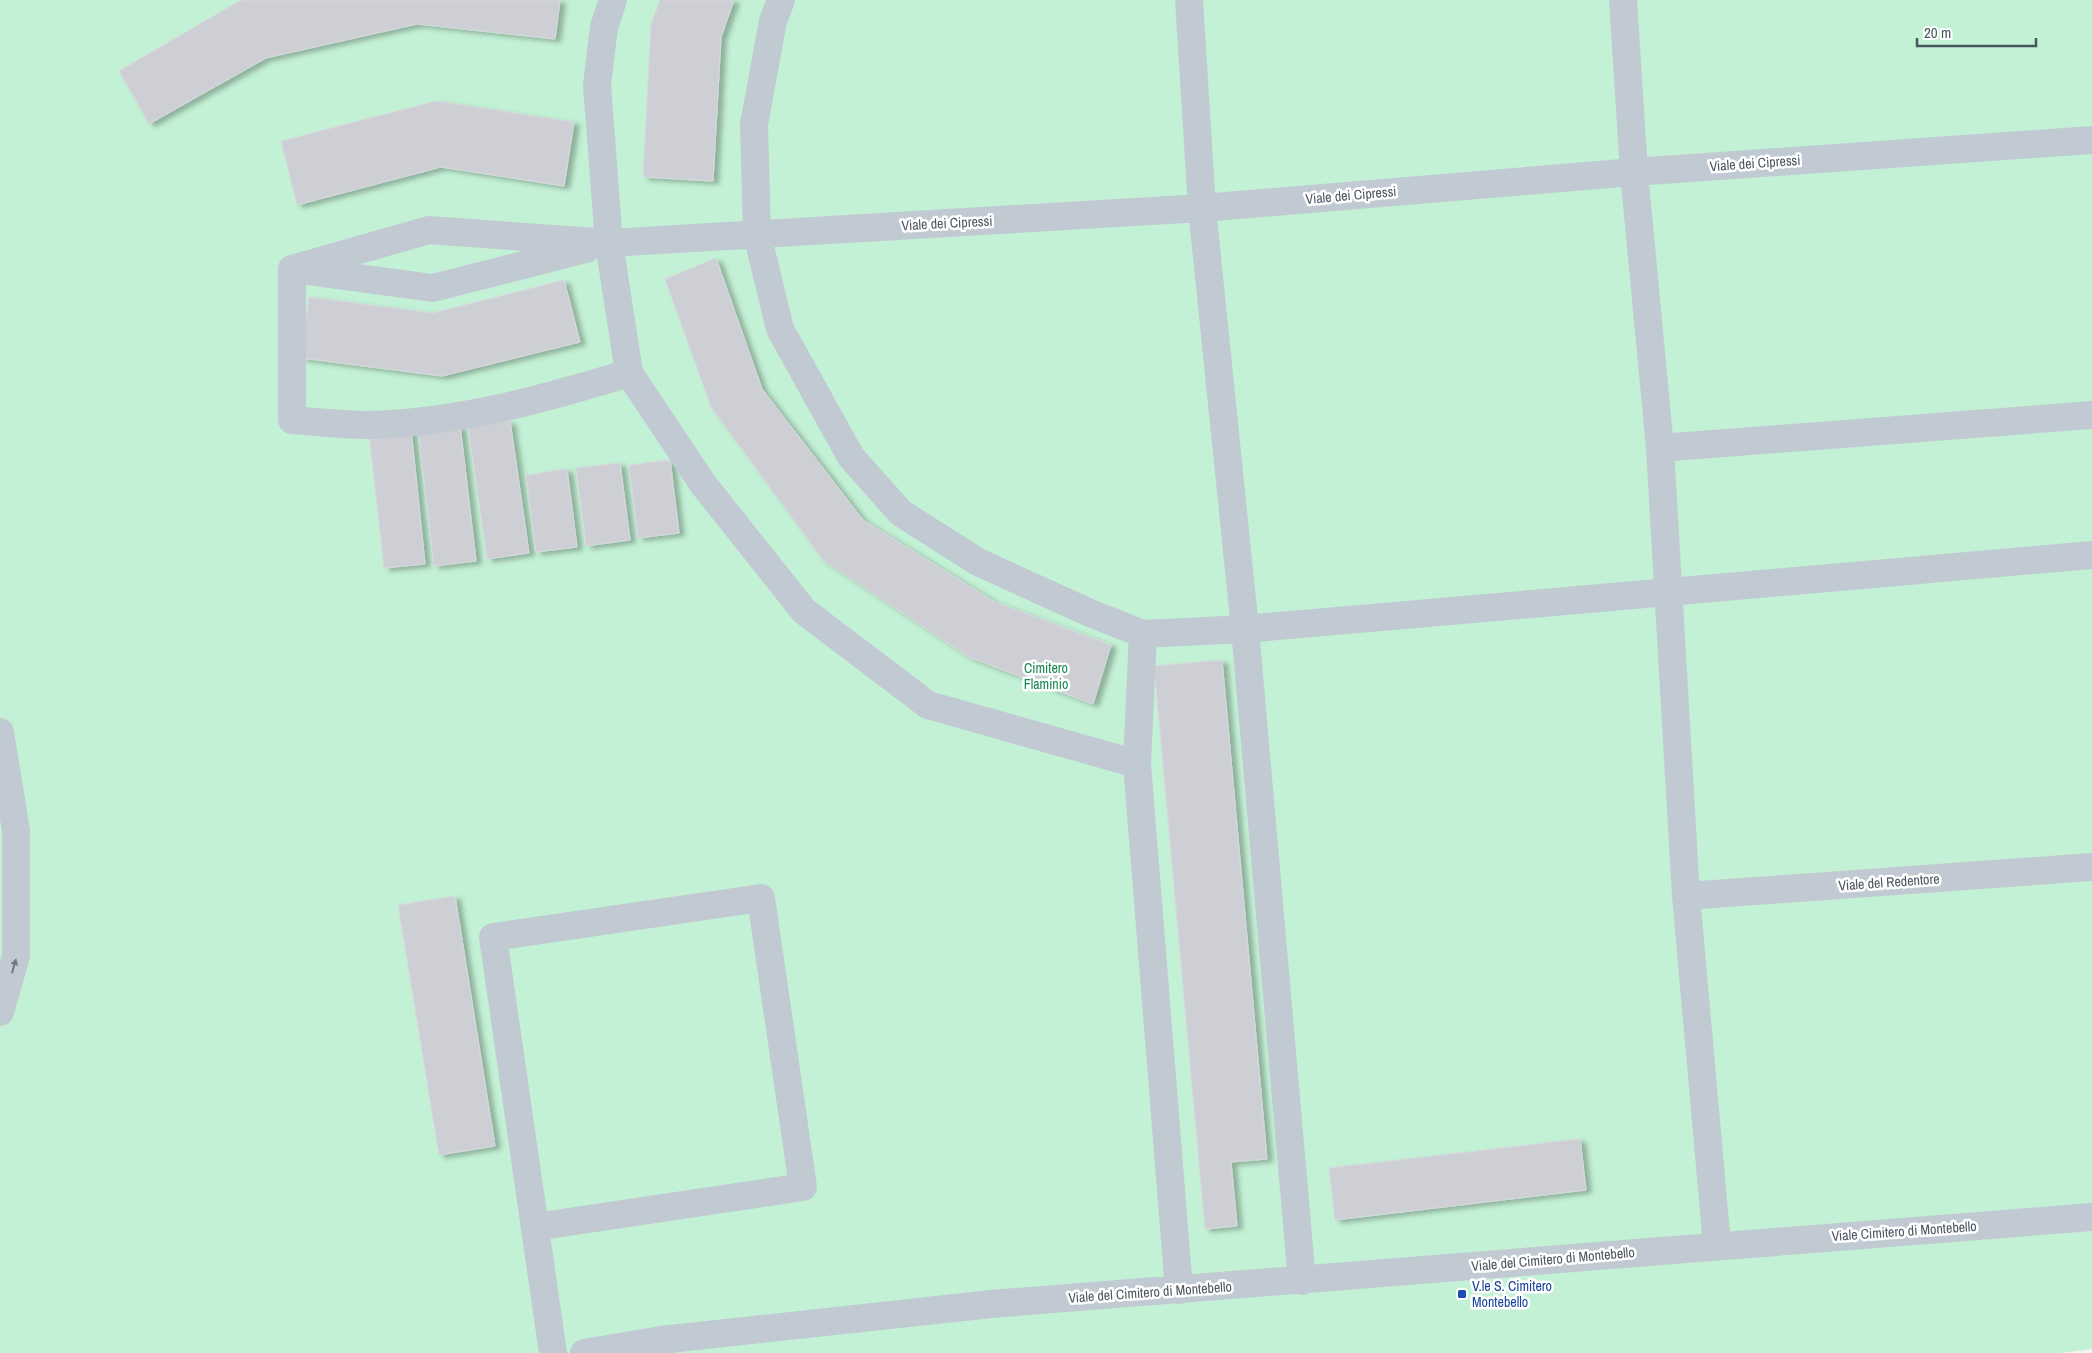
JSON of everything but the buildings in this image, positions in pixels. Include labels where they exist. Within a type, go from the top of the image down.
[{"type":"lane","points":[[613,0],[604,28],[597,85],[609,243],[629,374],[703,484],[804,612],[928,705],[1137,764]]},
{"type":"lane","points":[[781,0],[772,20],[754,124],[757,234],[780,329],[852,457],[901,513],[978,562],[1143,634],[1245,629],[2092,555]]},
{"type":"lane","points":[[1189,0],[1202,208],[1245,629],[1302,1281]]},
{"type":"lane","points":[[1623,0],[1634,172],[1660,448],[1686,896],[1717,1245]]},
{"type":"lane","name":"Viale dei Cipressi","points":[[609,243],[1202,208],[1634,172],[2092,140]]},
{"type":"lane","points":[[292,268],[429,230],[609,243]]},
{"type":"lane","points":[[292,268],[433,288],[609,243]]},
{"type":"lane","points":[[292,268],[292,420],[367,425],[444,418],[536,401],[629,374]]},
{"type":"lane","points":[[1660,448],[2092,415]]},
{"type":"lane","points":[[1143,634],[1137,764],[1179,1290]]},
{"type":"lane","points":[[0,732],[16,831],[16,956],[0,1012]]},
{"type":"lane","name":"Viale del Redentore","points":[[1686,896],[2092,867]]},
{"type":"lane","points":[[0,926],[16,874]]},
{"type":"lane","points":[[535,1227],[803,1187],[761,898],[493,937],[553,1353]]},
{"type":"lane","name":"Viale Cimitero di Montebello","points":[[1717,1245],[2092,1217]]},
{"type":"lane","name":"Viale del Cimitero di Montebello","points":[[584,1353],[661,1340],[991,1304],[1302,1281],[1717,1245]]},
{"type":"green space","name":"Cimitero Flaminio","points":[[0,0],[2092,0],[2092,1349],[2061,1353],[0,1353]]},
{"type":"place","name":"V.le S. Cimitero Montebello","points":[[1462,1294]]}]
